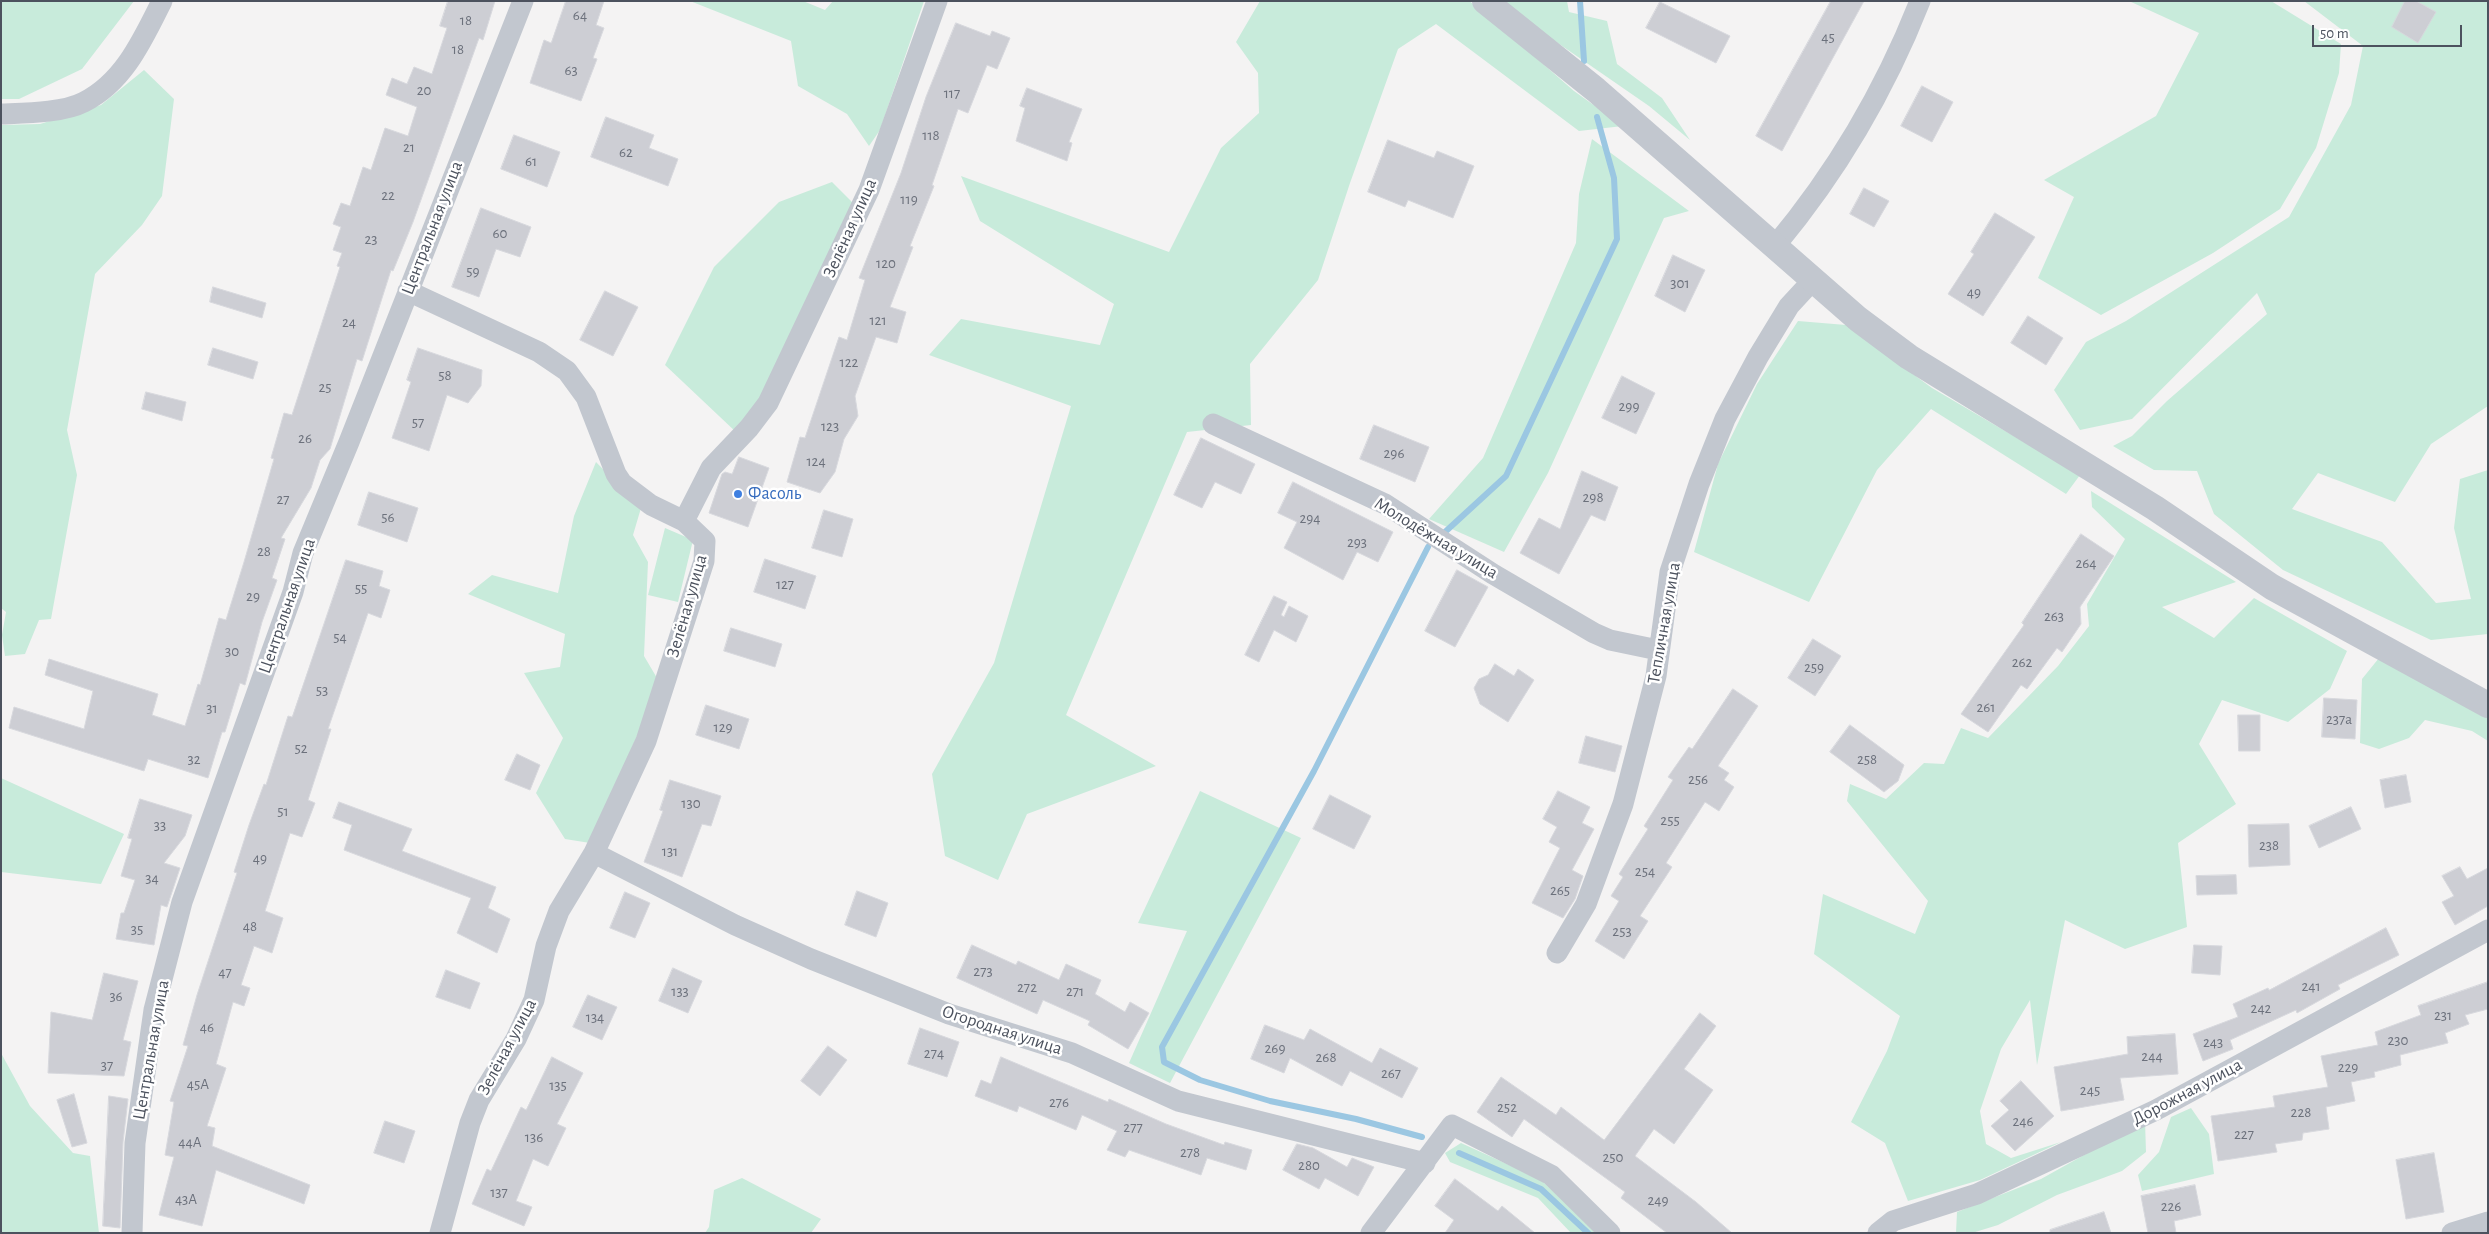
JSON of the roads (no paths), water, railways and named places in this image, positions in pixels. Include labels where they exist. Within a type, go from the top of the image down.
[{"type":"street","points":[[1,114],[42,112],[84,102],[111,82],[135,54],[162,1]]},
{"type":"street","name":"Центральная улица","points":[[132,1233],[135,1143],[154,1010],[182,902],[289,602],[303,553],[349,442],[523,1]]},
{"type":"street","name":"Зелёная улица","points":[[440,1233],[470,1123],[479,1100],[516,1039],[534,1000],[546,946],[559,911],[594,853],[646,741],[704,561],[705,541],[684,522],[711,468],[749,428],[768,403],[869,190],[937,1]]},
{"type":"street","points":[[1485,1],[1596,90],[1858,319],[1909,357],[2156,508],[2272,587],[2488,705]]},
{"type":"street","points":[[1775,246],[1825,182],[1876,98],[1920,1]]},
{"type":"street","name":"Тепличная улица","points":[[1557,953],[1586,904],[1623,804],[1656,676],[1670,572],[1698,484],[1725,419],[1758,357],[1790,306],[1813,280]]},
{"type":"street","points":[[408,291],[539,352],[567,372],[586,396],[616,474],[622,483],[652,505],[684,522]]},
{"type":"street","name":"Молодёжная улица","points":[[1213,424],[1385,504],[1493,574],[1594,633],[1610,640],[1658,650]]},
{"type":"street","name":"Огородная улица","points":[[594,853],[735,925],[812,959],[949,1014],[1072,1053],[1178,1101],[1425,1163]]},
{"type":"street","name":"Дорожная улица","points":[[1878,1233],[1893,1221],[1977,1194],[2156,1110],[2488,930]]},
{"type":"street","points":[[1371,1233],[1452,1125],[1551,1175],[1610,1233]]},
{"type":"street","points":[[2452,1233],[2488,1222]]},
{"type":"waterway","points":[[1580,1],[1584,61]]},
{"type":"waterway","points":[[1445,532],[1506,476],[1617,239],[1614,178],[1597,117]]},
{"type":"waterway","points":[[1422,1137],[1356,1119],[1270,1101],[1200,1080],[1164,1062],[1162,1047],[1314,771],[1428,547]]},
{"type":"waterway","points":[[1459,1153],[1541,1189],[1588,1233]]},
{"type":"place","name":"Фасоль","points":[[738,494]]}]
